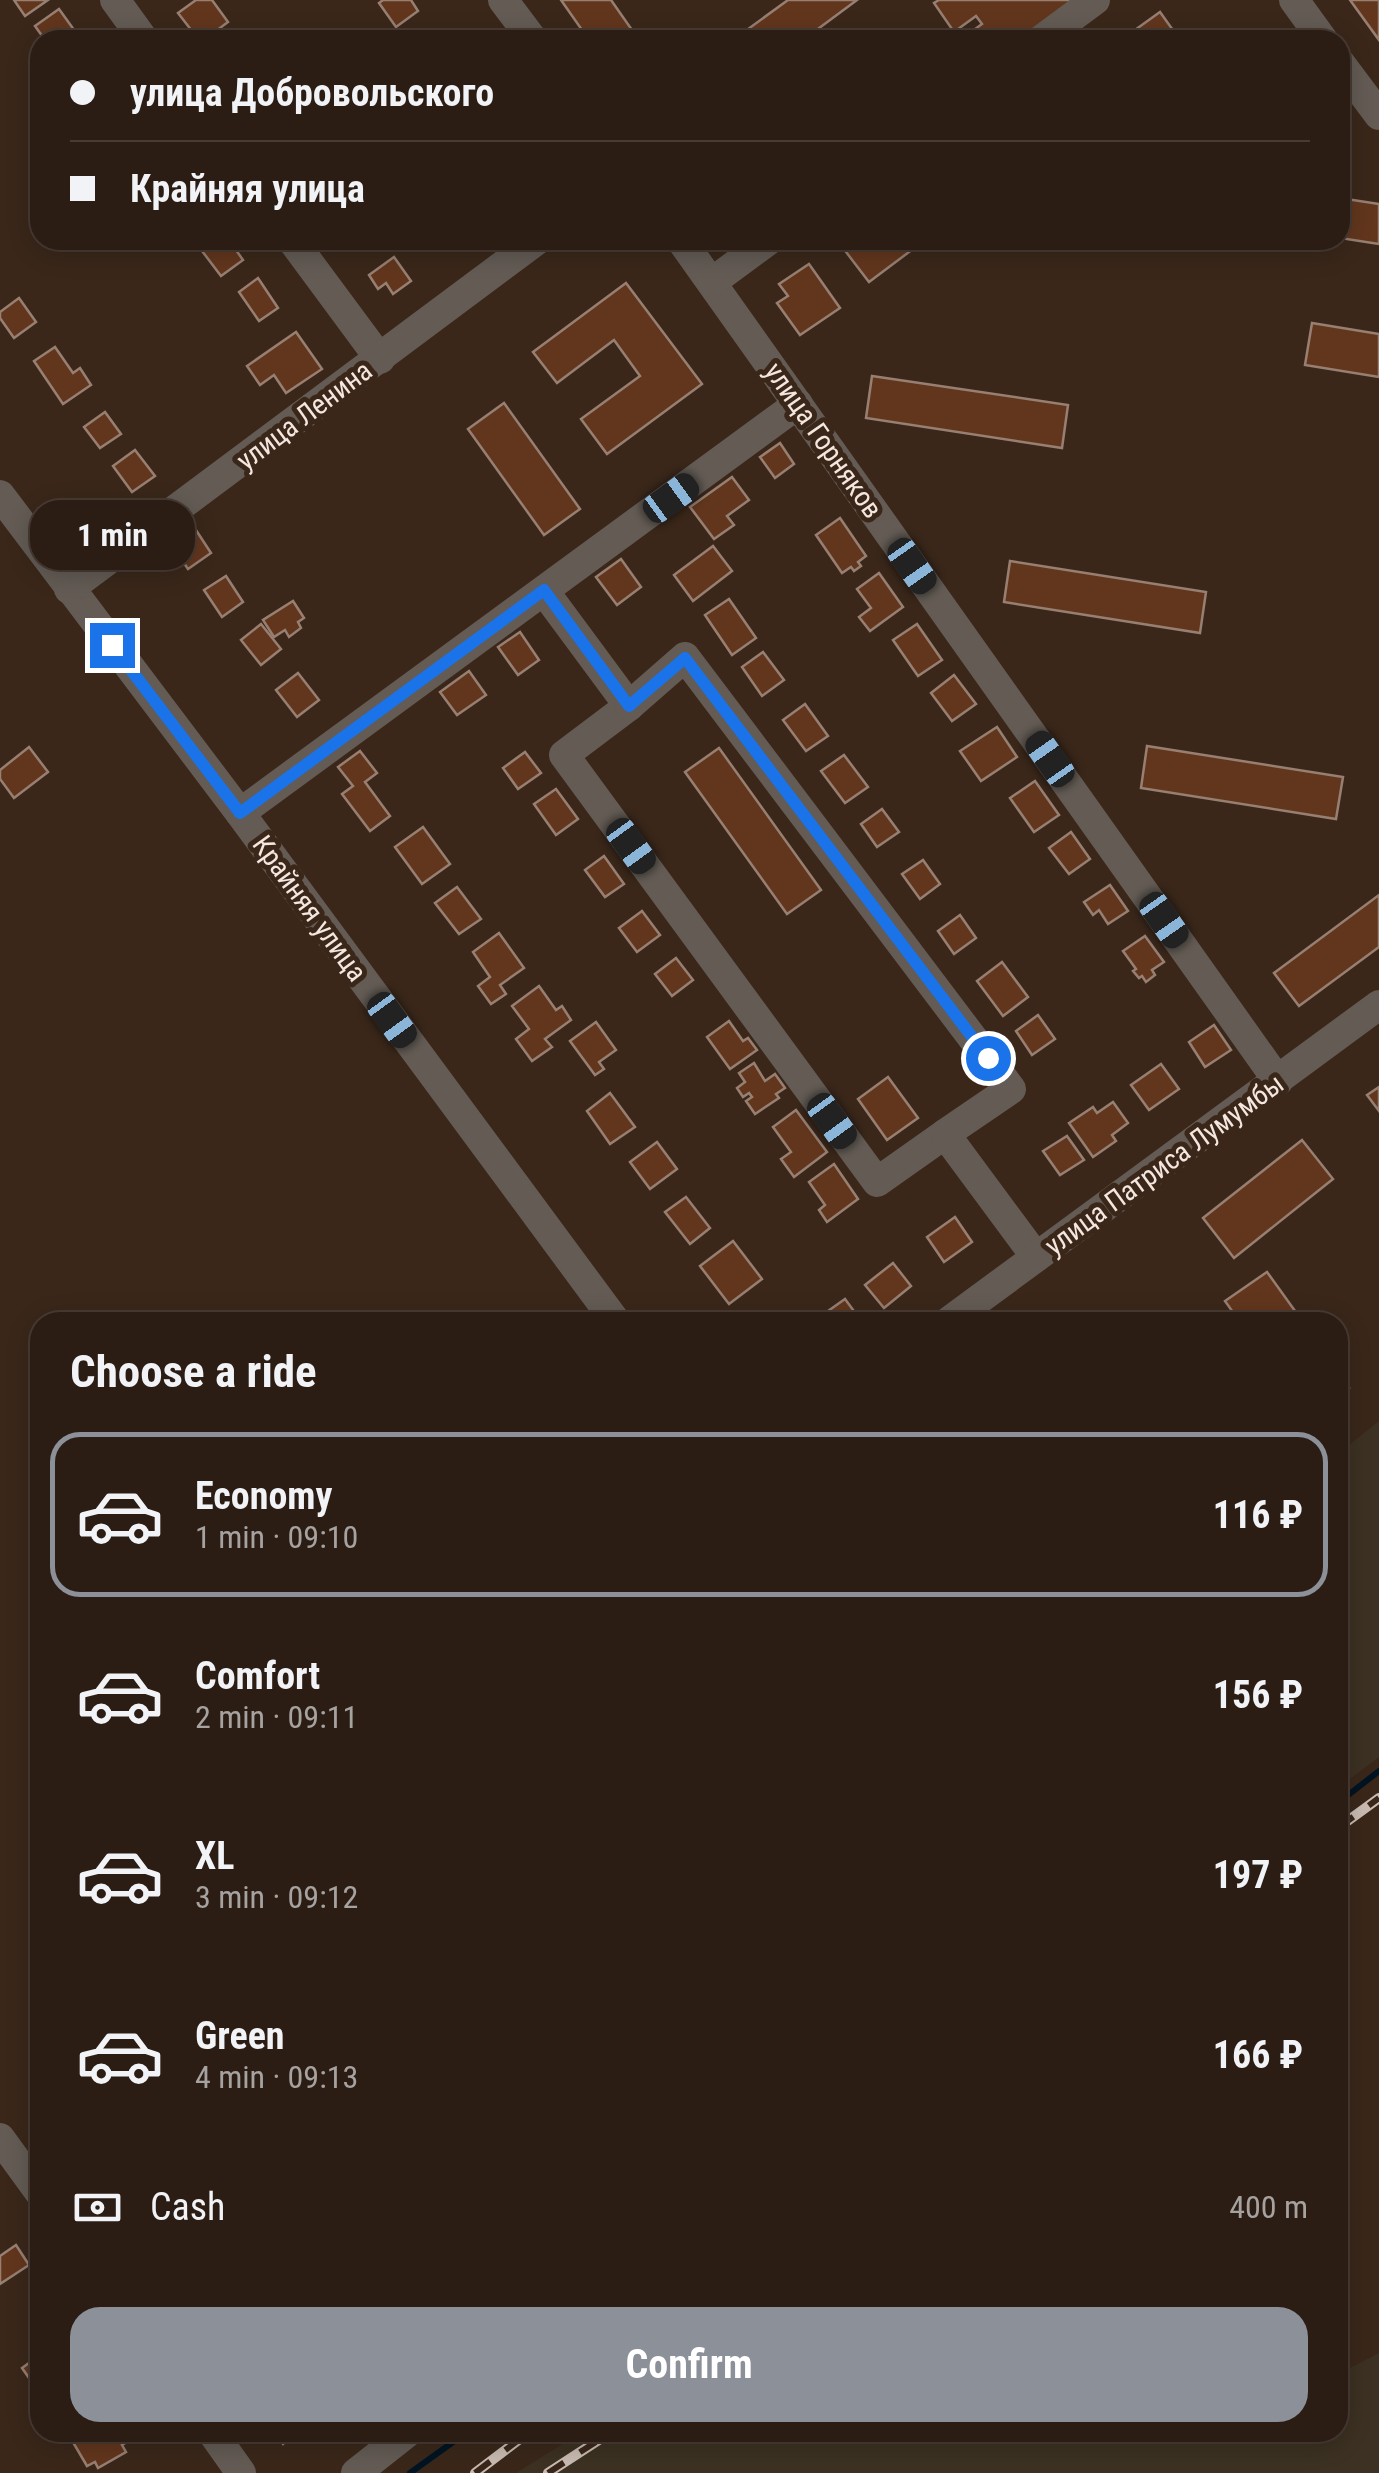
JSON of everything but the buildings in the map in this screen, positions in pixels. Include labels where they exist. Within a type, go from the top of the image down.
[{"type":"street","points":[[115,0],[137,30]]},
{"type":"street","points":[[503,0],[526,30]]},
{"type":"street","points":[[1054,30],[1095,0]]},
{"type":"street","points":[[1294,0],[1316,30]]},
{"type":"street","points":[[1350,76],[1379,115]]},
{"type":"street","points":[[299,250],[380,359]]},
{"type":"street","name":"улица Ленина","points":[[69,589],[524,250]]},
{"type":"street","name":"улица Горняков","points":[[688,250],[1278,1081]]},
{"type":"street","points":[[712,282],[755,250]]},
{"type":"street","points":[[240,813],[798,404]]},
{"type":"street","name":"Крайняя улица","points":[[0,495],[609,1312]]},
{"type":"street","points":[[544,590],[629,706]]},
{"type":"street","points":[[685,658],[1011,1089],[945,1134],[877,1182],[564,755],[685,658]]},
{"type":"street","name":"улица Патриса Лумумбы","points":[[962,1312],[1379,1005]]},
{"type":"street","points":[[945,1134],[1036,1257]]},
{"type":"street","points":[[0,2138],[30,2179]]},
{"type":"street","points":[[219,2442],[242,2473]]},
{"type":"street","points":[[356,2473],[395,2442]]},
{"type":"shaded area","points":[[1379,1421],[1379,1757],[1348,1780],[1348,1446]]},
{"type":"shaded area","points":[[1379,2353],[1379,2473],[516,2473],[566,2442],[1348,2442],[1348,2369]]},
{"type":"waterway","points":[[1348,1795],[1379,1771]]},
{"type":"waterway","points":[[410,2473],[453,2442]]},
{"type":"railway","points":[[1348,1821],[1379,1798]]},
{"type":"railway","points":[[475,2473],[516,2442]]},
{"type":"railway","points":[[548,2473],[596,2442]]},
{"type":"route","points":[[112,645],[240,813],[544,590],[629,706],[685,658],[988,1058]]}]
